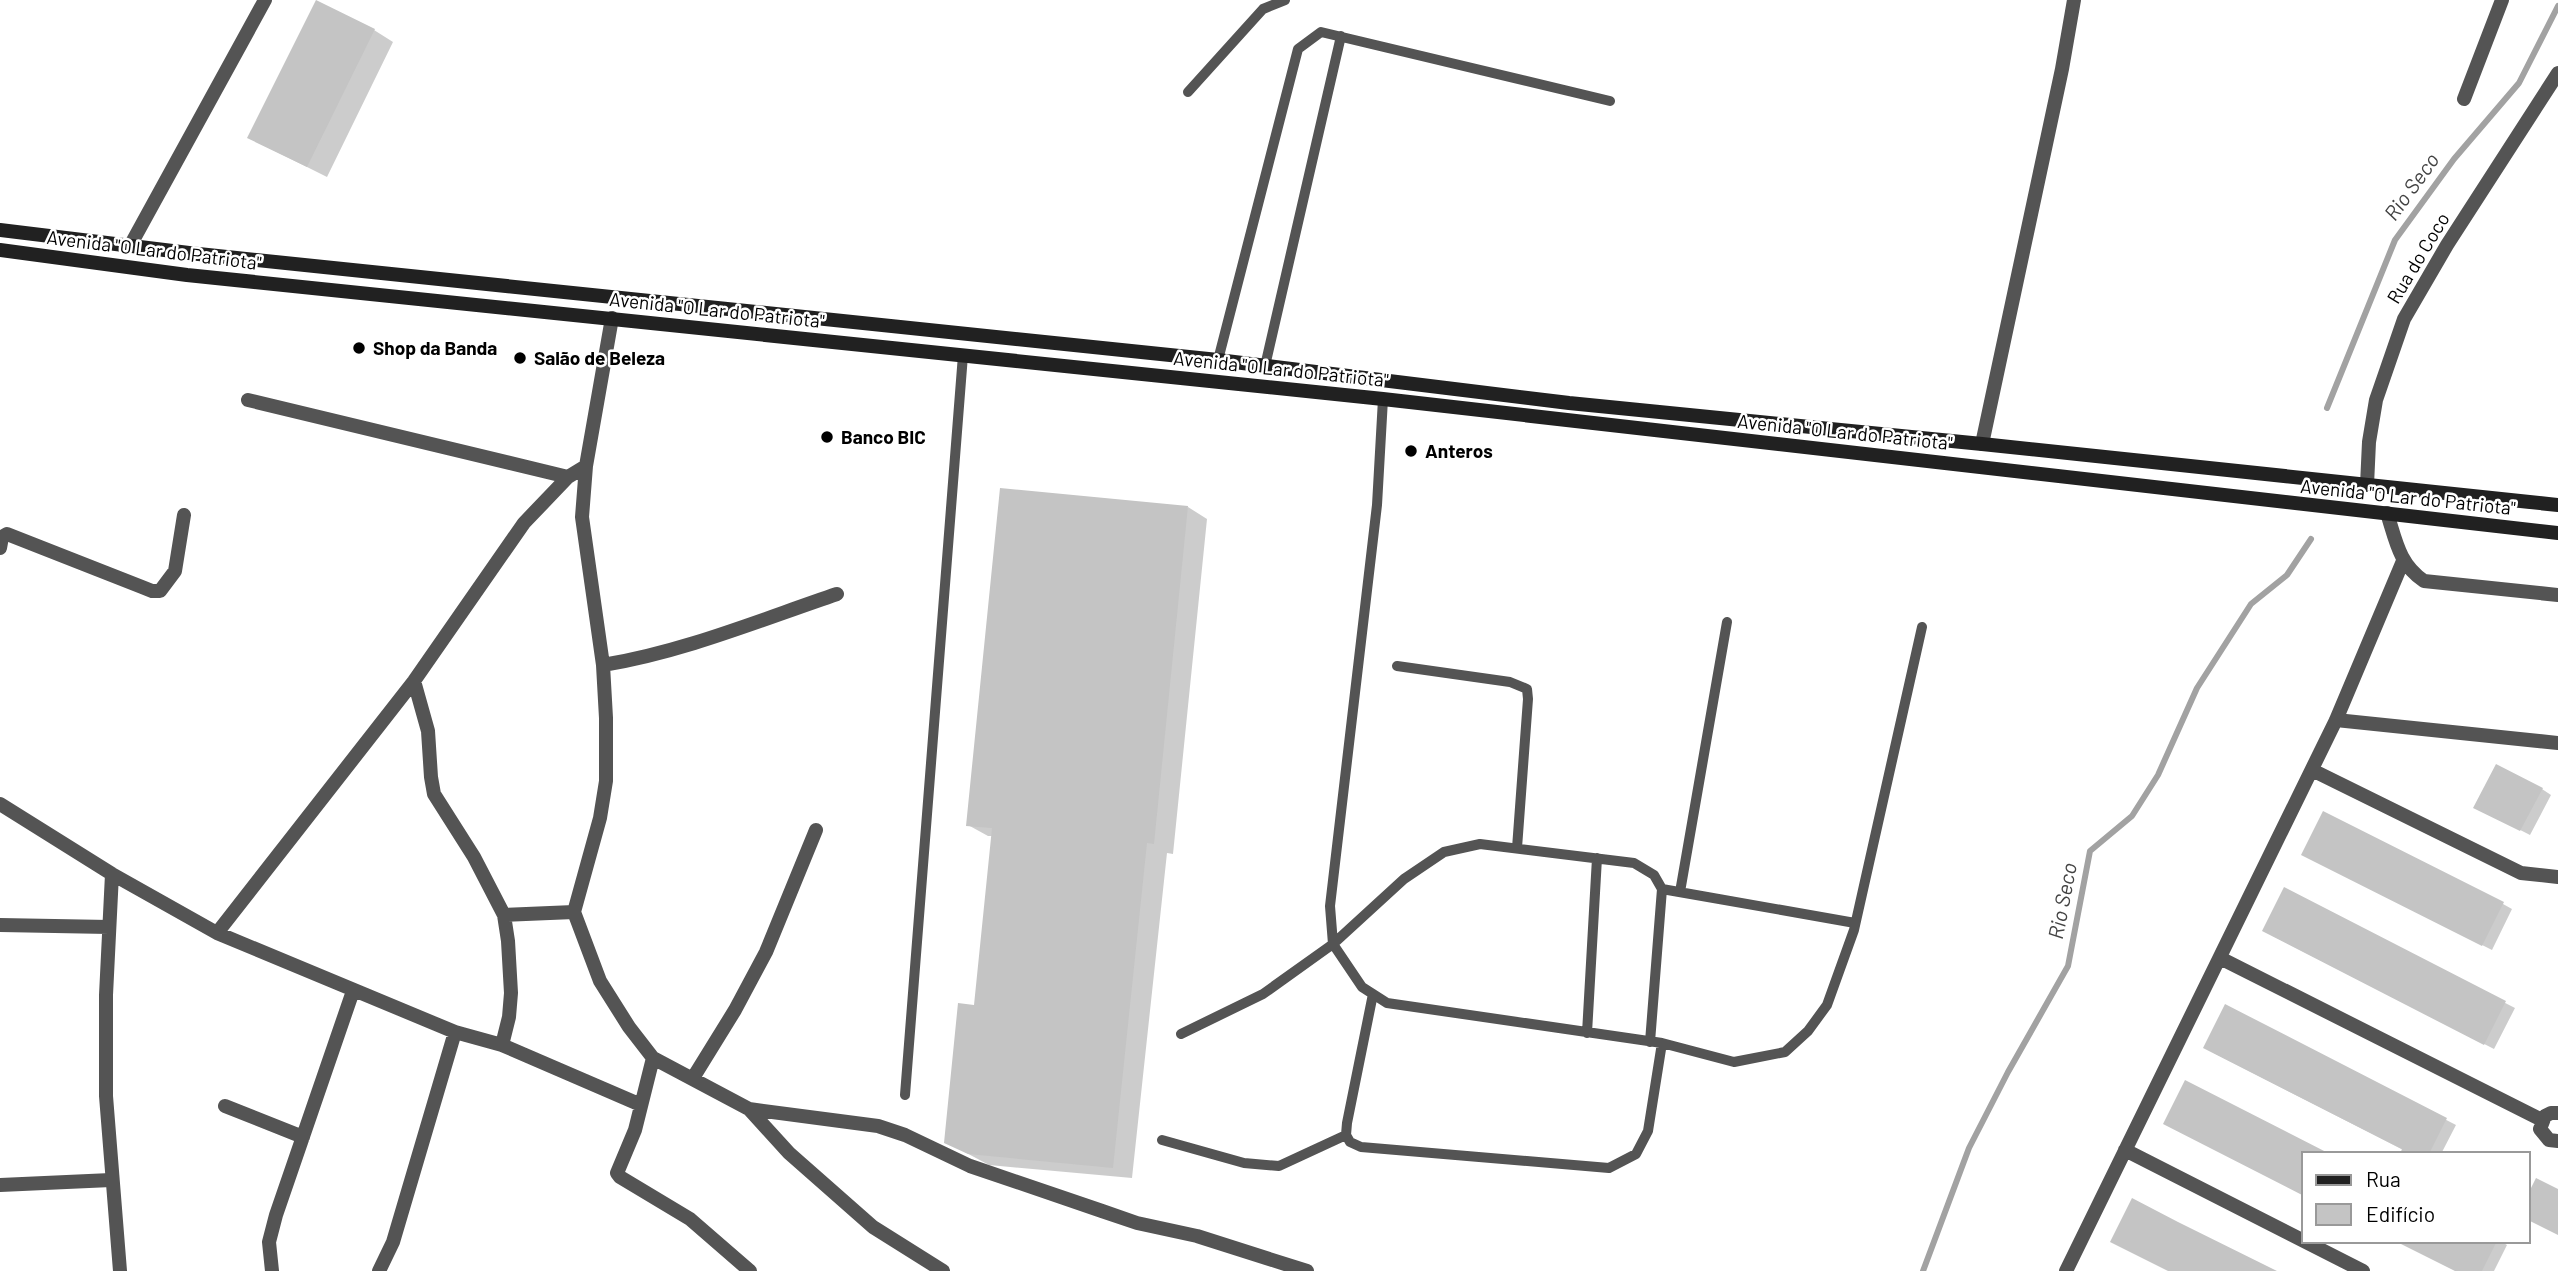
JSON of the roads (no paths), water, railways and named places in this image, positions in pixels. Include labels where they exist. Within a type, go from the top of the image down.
[{"type":"main road","name":"Avenida \"O Lar do Patriota\"","points":[[0,230],[130,247],[1218,360],[1569,403],[2558,505]]},
{"type":"main road","name":"Avenida \"O Lar do Patriota\"","points":[[0,250],[187,275],[1382,399],[2558,533]]},
{"type":"street","points":[[130,247],[265,0]]},
{"type":"street","points":[[1982,444],[2062,69],[2074,0]]},
{"type":"street","points":[[2464,99],[2502,0]]},
{"type":"street","name":"Rua do Coco","points":[[2367,485],[2369,442],[2376,400],[2404,319],[2447,245],[2558,73]]},
{"type":"street","points":[[612,318],[586,466],[582,517],[603,665],[606,781],[600,818],[573,912],[600,981],[629,1027],[653,1058],[749,1110],[789,1153],[873,1227],[943,1271]]},
{"type":"street","points":[[248,400],[568,477]]},
{"type":"street","points":[[217,933],[414,681],[524,523],[568,477],[586,466]]},
{"type":"street","points":[[2387,513],[2403,561],[2413,573],[2424,580],[2558,595]]},
{"type":"street","points":[[0,548],[2,537],[7,534],[152,591],[160,591],[175,570],[184,515]]},
{"type":"street","points":[[2066,1271],[2336,720],[2403,561]]},
{"type":"street","points":[[603,665],[673,650],[837,594]]},
{"type":"street","points":[[414,681],[428,731],[435,794],[474,857],[504,915],[511,993],[509,1017],[502,1045]]},
{"type":"street","points":[[2336,720],[2558,743]]},
{"type":"street","points":[[2312,770],[2521,873],[2558,877]]},
{"type":"street","points":[[0,801],[112,874],[217,933],[455,1032],[502,1045],[641,1105]]},
{"type":"street","points":[[693,1078],[735,1010],[766,952],[817,830]]},
{"type":"street","points":[[112,874],[106,995],[106,1083],[111,1180],[120,1271]]},
{"type":"street","points":[[504,915],[573,912]]},
{"type":"street","points":[[0,925],[109,927]]},
{"type":"street","points":[[2220,958],[2542,1120]]},
{"type":"street","points":[[272,1271],[269,1242],[353,991]]},
{"type":"street","points":[[379,1271],[393,1242],[455,1032]]},
{"type":"street","points":[[653,1058],[635,1130],[617,1173],[690,1219],[750,1271]]},
{"type":"street","points":[[225,1106],[303,1137]]},
{"type":"street","points":[[749,1110],[878,1126],[905,1135],[970,1166],[1137,1223],[1197,1236],[1307,1271]]},
{"type":"street","points":[[2558,1113],[2549,1114],[2542,1120],[2540,1129],[2543,1136],[2558,1141]]},
{"type":"street","points":[[2125,1150],[2302,1240]]},
{"type":"street","points":[[0,1185],[111,1180]]},
{"type":"street","points":[[2307,1243],[2362,1271]]},
{"type":"lane","points":[[1188,92],[1263,9],[1285,0]]},
{"type":"lane","points":[[1218,360],[1298,49],[1321,32],[1610,101]]},
{"type":"lane","points":[[1265,366],[1341,36]]},
{"type":"lane","points":[[905,1095],[963,355]]},
{"type":"lane","points":[[1382,399],[1377,505],[1330,906],[1333,944],[1362,987],[1387,1003],[1662,1043],[1734,1062],[1785,1052],[1808,1031],[1827,1004],[1855,923],[1922,627]]},
{"type":"lane","points":[[1680,892],[1727,622]]},
{"type":"lane","points":[[1397,666],[1510,682],[1527,689],[1517,848]]},
{"type":"lane","points":[[1181,1034],[1263,994],[1333,944],[1404,879],[1444,852],[1480,844],[1634,863],[1654,875],[1662,889],[1650,1042]]},
{"type":"lane","points":[[1587,1033],[1597,858]]},
{"type":"lane","points":[[1662,889],[1855,923]]},
{"type":"lane","points":[[1373,994],[1346,1135],[1350,1142],[1361,1146],[1609,1168],[1636,1154],[1648,1132],[1662,1043]]},
{"type":"lane","points":[[1162,1140],[1244,1163],[1279,1166],[1346,1135]]},
{"type":"waterway","name":"Rio Seco","points":[[2327,408],[2395,240],[2454,159],[2519,83],[2558,6]]},
{"type":"waterway","name":"Rio Seco","points":[[1923,1271],[1969,1148],[2068,966],[2090,851],[2132,816],[2158,775],[2197,688],[2251,604],[2287,575],[2311,539]]},
{"type":"place","name":"Shop da Banda","points":[[359,348]]},
{"type":"place","name":"Salão de Beleza","points":[[520,358]]},
{"type":"place","name":"Banco BIC","points":[[827,437]]},
{"type":"place","name":"Anteros","points":[[1411,451]]}]
